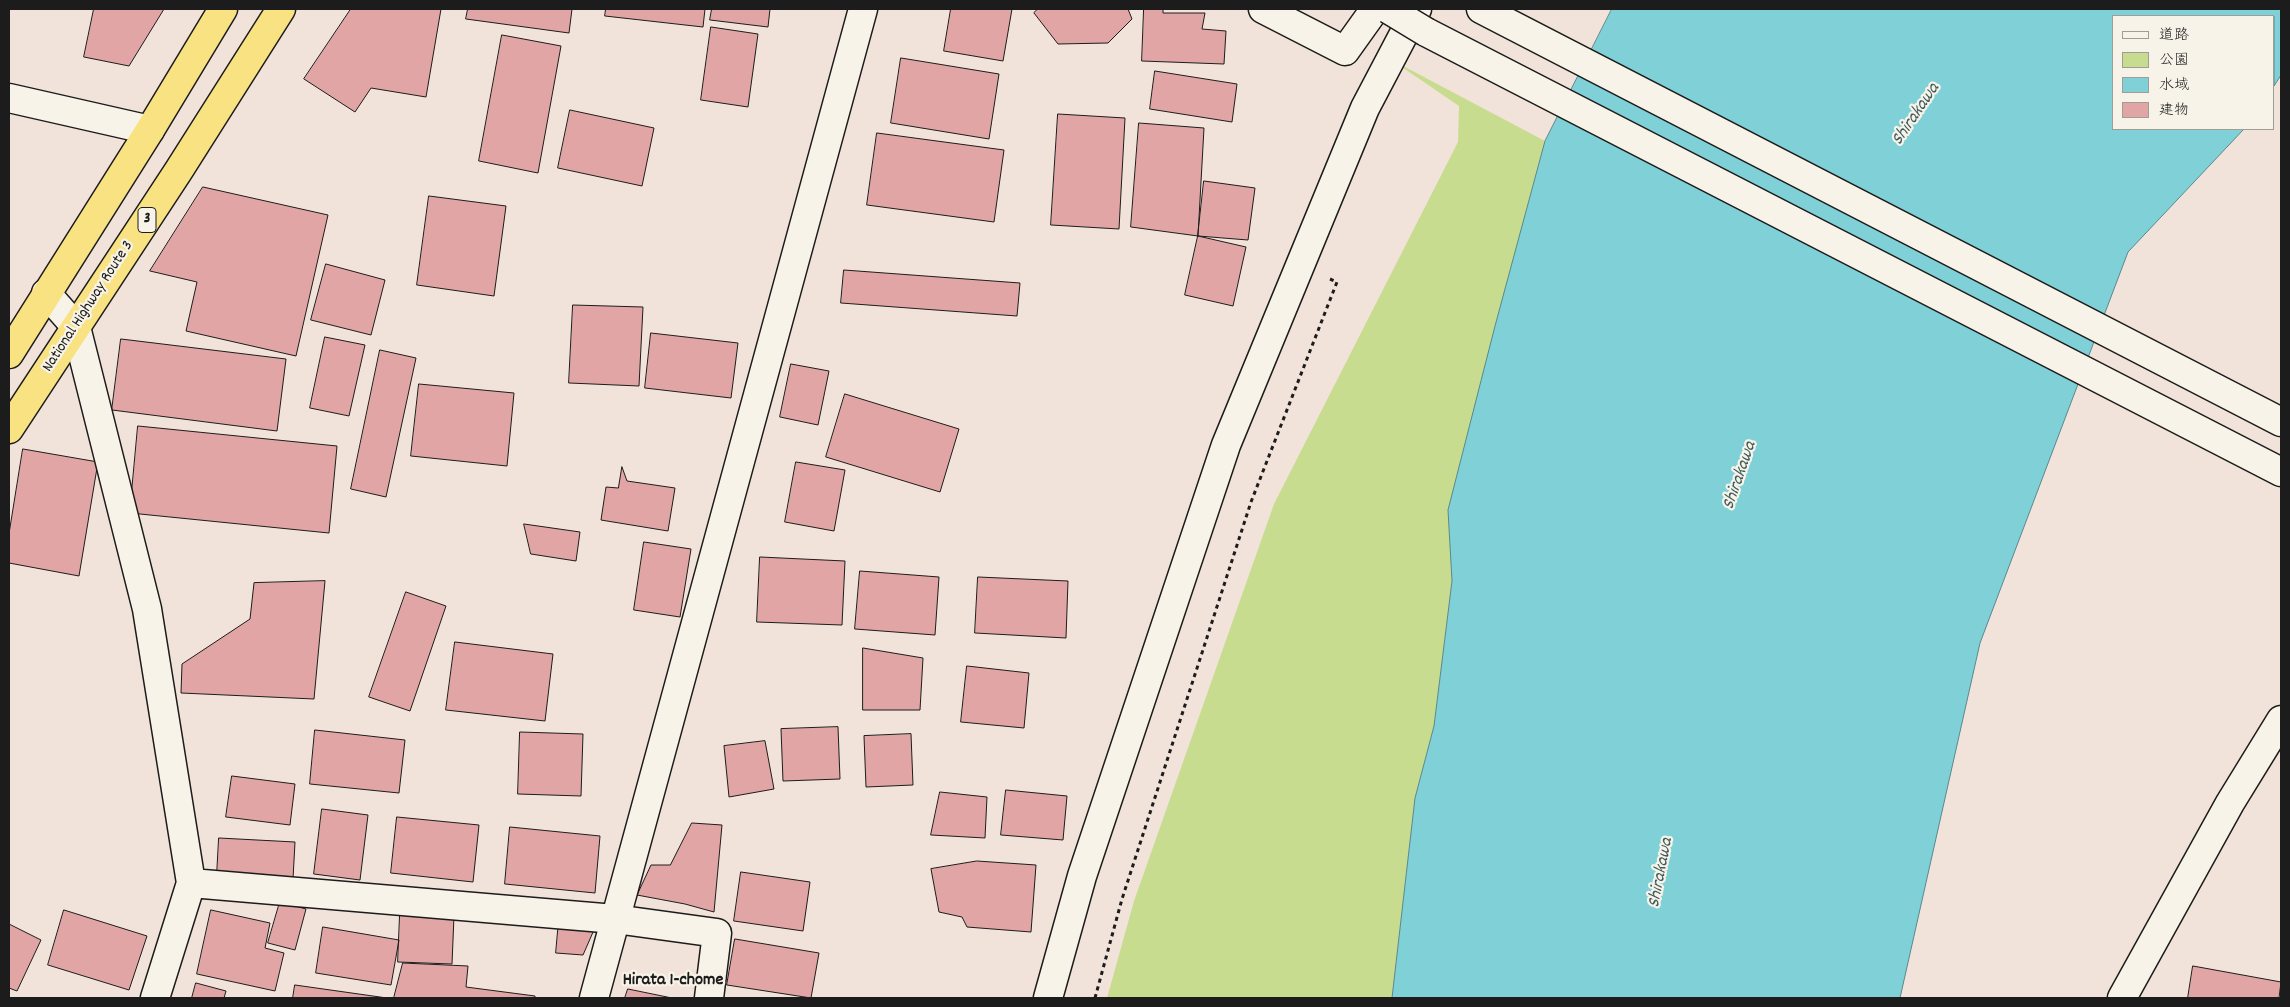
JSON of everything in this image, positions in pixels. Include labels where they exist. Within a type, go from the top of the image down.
[{"type":"highway","points":[[9,354],[150,130],[223,9]]},
{"type":"highway","name":"National Highway Route 3","points":[[9,429],[180,170],[281,9]]},
{"type":"street","points":[[594,998],[863,9]]},
{"type":"street","points":[[1262,9],[1345,52],[1373,10],[1417,22],[2281,472]]},
{"type":"street","points":[[1481,9],[2281,422]]},
{"type":"street","points":[[1048,998],[1082,876],[1226,445],[1365,108],[1417,22]]},
{"type":"street","points":[[9,98],[150,130]]},
{"type":"street","points":[[46,293],[76,327],[147,609],[191,883],[155,998]]},
{"type":"street","points":[[2122,998],[2230,803],[2281,720]]},
{"type":"street","points":[[191,883],[615,919],[717,933],[709,998]]},
{"type":"path","points":[[1095,998],[1122,899],[1251,502],[1337,282],[1322,275]]},
{"type":"green space","points":[[1390,59],[1545,141],[1448,510],[1452,581],[1434,726],[1415,798],[1392,998],[1107,998],[1134,901],[1274,504],[1458,142],[1459,106]]},
{"type":"water","name":"Shirakawa","points":[[1612,9],[2281,9],[2281,75],[2275,84],[2275,15],[2112,15],[2112,130],[2243,130],[2128,252],[1980,643],[1900,998],[1392,998],[1415,798],[1434,726],[1452,581],[1448,510],[1545,141]]},
{"type":"building","points":[[94,9],[164,9],[129,66],[84,57]]},
{"type":"building","points":[[351,9],[441,9],[426,97],[371,88],[355,112],[304,79]]},
{"type":"building","points":[[468,9],[572,9],[569,33],[466,19]]},
{"type":"building","points":[[606,9],[705,9],[703,27],[605,16]]},
{"type":"building","points":[[712,9],[770,9],[768,27],[710,20]]},
{"type":"building","points":[[951,9],[1012,9],[1003,61],[944,51]]},
{"type":"building","points":[[1038,9],[1128,9],[1132,19],[1108,43],[1058,44],[1034,13]]},
{"type":"building","points":[[1144,9],[1163,9],[1163,13],[1205,13],[1202,29],[1226,31],[1224,64],[1142,61]]},
{"type":"building","points":[[711,27],[758,34],[748,107],[701,100]]},
{"type":"building","points":[[502,35],[561,46],[538,173],[479,161]]},
{"type":"building","points":[[901,58],[999,74],[989,139],[891,123]]},
{"type":"building","points":[[1155,71],[1237,84],[1232,122],[1150,109]]},
{"type":"building","points":[[570,110],[654,128],[642,186],[558,168]]},
{"type":"building","points":[[1058,114],[1125,118],[1119,229],[1051,225]]},
{"type":"building","points":[[1139,123],[1204,128],[1198,236],[1131,227]]},
{"type":"building","points":[[877,133],[1004,150],[994,222],[867,205]]},
{"type":"building","points":[[1204,181],[1255,188],[1248,240],[1198,236]]},
{"type":"building","points":[[203,187],[328,215],[296,356],[186,331],[197,282],[150,271]]},
{"type":"building","points":[[429,196],[506,206],[494,296],[417,285]]},
{"type":"building","points":[[1198,236],[1246,247],[1233,306],[1185,295]]},
{"type":"building","points":[[326,264],[385,280],[371,335],[311,320]]},
{"type":"building","points":[[844,270],[1020,283],[1017,316],[841,303]]},
{"type":"building","points":[[573,305],[643,307],[639,386],[569,383]]},
{"type":"building","points":[[651,333],[738,343],[731,398],[645,388]]},
{"type":"building","points":[[325,337],[365,345],[349,416],[310,408]]},
{"type":"building","points":[[121,339],[286,359],[277,431],[112,410]]},
{"type":"building","points":[[380,350],[416,358],[386,497],[351,489]]},
{"type":"building","points":[[791,364],[829,371],[818,425],[780,417]]},
{"type":"building","points":[[419,384],[514,393],[507,466],[411,456]]},
{"type":"building","points":[[845,394],[959,429],[940,492],[826,457]]},
{"type":"building","points":[[138,426],[337,446],[329,533],[130,513]]},
{"type":"building","points":[[23,449],[98,462],[79,576],[9,563],[9,534]]},
{"type":"building","points":[[796,462],[845,470],[834,531],[785,522]]},
{"type":"building","points":[[622,467],[627,481],[675,488],[668,531],[601,520],[606,487],[618,488]]},
{"type":"building","points":[[524,524],[580,532],[576,561],[531,554]]},
{"type":"building","points":[[644,542],[691,549],[680,617],[634,610]]},
{"type":"building","points":[[760,557],[845,561],[842,625],[757,622]]},
{"type":"building","points":[[860,571],[939,577],[935,635],[855,629]]},
{"type":"building","points":[[978,577],[1068,581],[1066,638],[975,633]]},
{"type":"building","points":[[325,581],[314,699],[181,693],[182,664],[250,619],[254,583]]},
{"type":"building","points":[[406,592],[446,606],[410,711],[369,697]]},
{"type":"building","points":[[455,642],[553,654],[545,721],[446,710]]},
{"type":"building","points":[[863,648],[923,658],[920,710],[863,710]]},
{"type":"building","points":[[967,666],[1029,673],[1024,728],[961,722]]},
{"type":"building","points":[[838,727],[840,779],[783,781],[781,729]]},
{"type":"building","points":[[315,730],[405,740],[399,793],[310,784]]},
{"type":"building","points":[[520,732],[583,734],[581,796],[518,794]]},
{"type":"building","points":[[911,734],[913,785],[866,787],[864,736]]},
{"type":"building","points":[[765,741],[774,789],[729,797],[724,746]]},
{"type":"building","points":[[232,776],[295,784],[290,825],[226,817]]},
{"type":"building","points":[[1006,790],[1067,796],[1063,840],[1001,835]]},
{"type":"building","points":[[940,792],[987,797],[985,838],[931,835]]},
{"type":"building","points":[[322,809],[368,815],[360,880],[314,874]]},
{"type":"building","points":[[397,817],[479,825],[473,882],[391,873]]},
{"type":"building","points":[[692,823],[722,825],[714,912],[685,904],[637,895],[651,865],[670,865]]},
{"type":"building","points":[[510,827],[600,836],[595,893],[505,884]]},
{"type":"building","points":[[219,838],[295,842],[293,879],[217,875]]},
{"type":"building","points":[[977,861],[1036,865],[1031,932],[967,927],[962,917],[939,912],[931,869]]},
{"type":"building","points":[[741,872],[810,882],[803,931],[734,921]]},
{"type":"building","points":[[280,902],[306,909],[295,950],[268,943]]},
{"type":"building","points":[[64,910],[147,936],[129,990],[48,965]]},
{"type":"building","points":[[211,910],[270,923],[265,948],[284,953],[275,991],[197,974]]},
{"type":"building","points":[[400,914],[454,916],[452,964],[398,962]]},
{"type":"building","points":[[559,920],[597,923],[583,955],[556,953]]},
{"type":"building","points":[[9,924],[41,940],[17,991],[9,988]]},
{"type":"building","points":[[323,927],[399,940],[391,985],[316,973]]},
{"type":"building","points":[[735,939],[819,953],[811,998],[727,985]]},
{"type":"building","points":[[403,963],[468,966],[466,987],[535,996],[535,998],[394,998]]},
{"type":"building","points":[[2193,966],[2281,982],[2279,998],[2188,998]]},
{"type":"building","points":[[196,983],[226,991],[224,998],[192,998]]},
{"type":"building","points":[[295,985],[387,998],[293,998]]},
{"type":"building","points":[[628,989],[672,998],[625,998]]},
{"type":"district","name":"Hirata 1-chome","points":[[673,982]]}]
